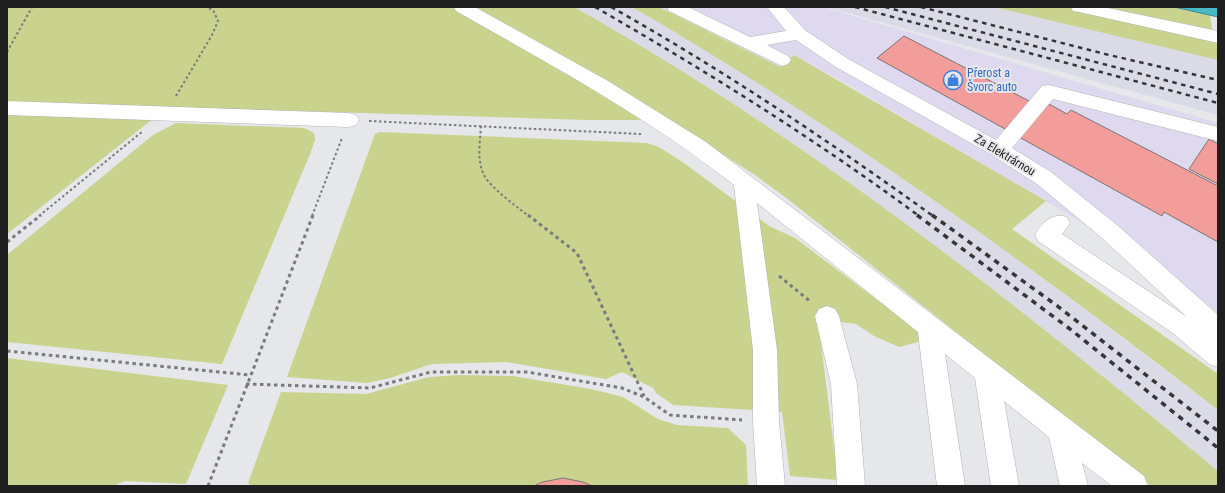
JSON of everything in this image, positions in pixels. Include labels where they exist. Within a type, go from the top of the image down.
[{"type":"street","points":[[462,7],[582,74],[684,137],[744,181],[929,325],[1061,431],[1134,486]]},
{"type":"street","points":[[675,7],[782,60]]},
{"type":"street","name":"Za Elektrárnou","points":[[775,7],[799,34],[842,63],[999,150],[1044,178],[1109,231],[1218,330]]},
{"type":"street","points":[[1079,7],[1218,37]]},
{"type":"street","points":[[748,43],[799,34]]},
{"type":"street","points":[[999,150],[1049,91],[1218,134]]},
{"type":"street","points":[[7,108],[349,120]]},
{"type":"street","points":[[744,181],[765,350],[766,421],[771,486]]},
{"type":"street","points":[[1059,223],[1046,235],[1181,326],[1218,356]]},
{"type":"street","points":[[826,316],[844,384],[851,486]]},
{"type":"street","points":[[929,325],[951,486]]},
{"type":"street","points":[[1181,326],[1218,334]]},
{"type":"street","points":[[987,372],[1005,486]]},
{"type":"street","points":[[1061,431],[1074,486]]},
{"type":"path","points":[[7,52],[32,7]]},
{"type":"path","points":[[7,242],[164,113],[184,84],[212,35],[218,20],[213,10],[206,7]]},
{"type":"path","points":[[208,486],[246,384],[349,120],[646,134]]},
{"type":"path","points":[[481,126],[479,150],[483,174],[500,193],[577,253],[644,397]]},
{"type":"path","points":[[753,262],[773,271],[826,316]]},
{"type":"path","points":[[7,351],[250,375]]},
{"type":"path","points":[[246,384],[370,388],[431,372],[527,372],[622,388],[644,397],[670,415],[766,421]]},
{"type":"shaded area","points":[[574,7],[632,7],[729,64],[840,135],[1014,256],[1218,410],[1218,471],[1091,367],[984,283],[839,177],[701,84]]},
{"type":"shaded area","points":[[659,7],[823,7],[1218,123],[1218,313],[1199,298],[1103,235],[843,82],[794,55],[780,67]]},
{"type":"shaded area","points":[[826,7],[994,7],[1218,60],[1218,115]]},
{"type":"green space","points":[[7,7],[574,7],[660,57],[744,111],[826,166],[906,224],[1064,345],[1218,471],[1218,486],[1151,486],[789,200],[755,175],[669,120],[587,120],[168,107],[7,234]]},
{"type":"green space","points":[[632,7],[659,7],[780,67],[794,55],[1046,201],[1012,229],[1218,374],[1218,410],[1076,302],[932,199],[784,100]]},
{"type":"green space","points":[[994,7],[1174,7],[1210,15],[1214,40],[1218,41],[1218,60]]},
{"type":"green space","points":[[176,123],[304,128],[314,133],[315,140],[310,154],[222,364],[7,342],[7,255],[153,135]]},
{"type":"green space","points":[[380,132],[647,143],[659,147],[684,163],[769,226],[795,238],[929,339],[899,347],[874,336],[856,324],[818,319],[838,480],[790,476],[782,412],[673,405],[656,393],[653,388],[622,372],[606,379],[507,362],[432,364],[390,378],[367,383],[287,377],[375,134]]},
{"type":"green space","points":[[7,358],[228,385],[186,484],[125,481],[113,486],[7,486]]},
{"type":"green space","points":[[459,375],[513,376],[591,389],[623,397],[658,419],[677,425],[728,428],[746,445],[748,486],[592,486],[570,479],[556,479],[534,486],[251,486],[248,483],[281,392],[366,394],[429,377]]},
{"type":"water","points":[[1174,7],[1218,7],[1218,17]]},
{"type":"building","name":"Přerost a Švorc auto","points":[[904,36],[1031,102],[1005,129],[877,58]]},
{"type":"building","points":[[1049,104],[1067,114],[1071,110],[1218,186],[1218,242],[1164,212],[1162,216],[1019,137]]},
{"type":"building","points":[[1209,139],[1218,144],[1218,184],[1189,169]]},
{"type":"building","points":[[563,478],[583,482],[592,486],[534,486],[542,482]]},
{"type":"railway","points":[[595,7],[760,107],[840,160],[919,216]]},
{"type":"railway","points":[[611,7],[735,81],[855,161],[933,216]]},
{"type":"railway","points":[[855,7],[1218,103]]},
{"type":"railway","points":[[885,7],[1218,94]]},
{"type":"railway","points":[[921,7],[1109,55],[1218,80]]},
{"type":"railway","points":[[917,215],[1070,329],[1218,448]]},
{"type":"railway","points":[[932,215],[1056,305],[1218,431]]},
{"type":"place","name":"Přerost a Švorc auto","points":[[953,80]]}]
